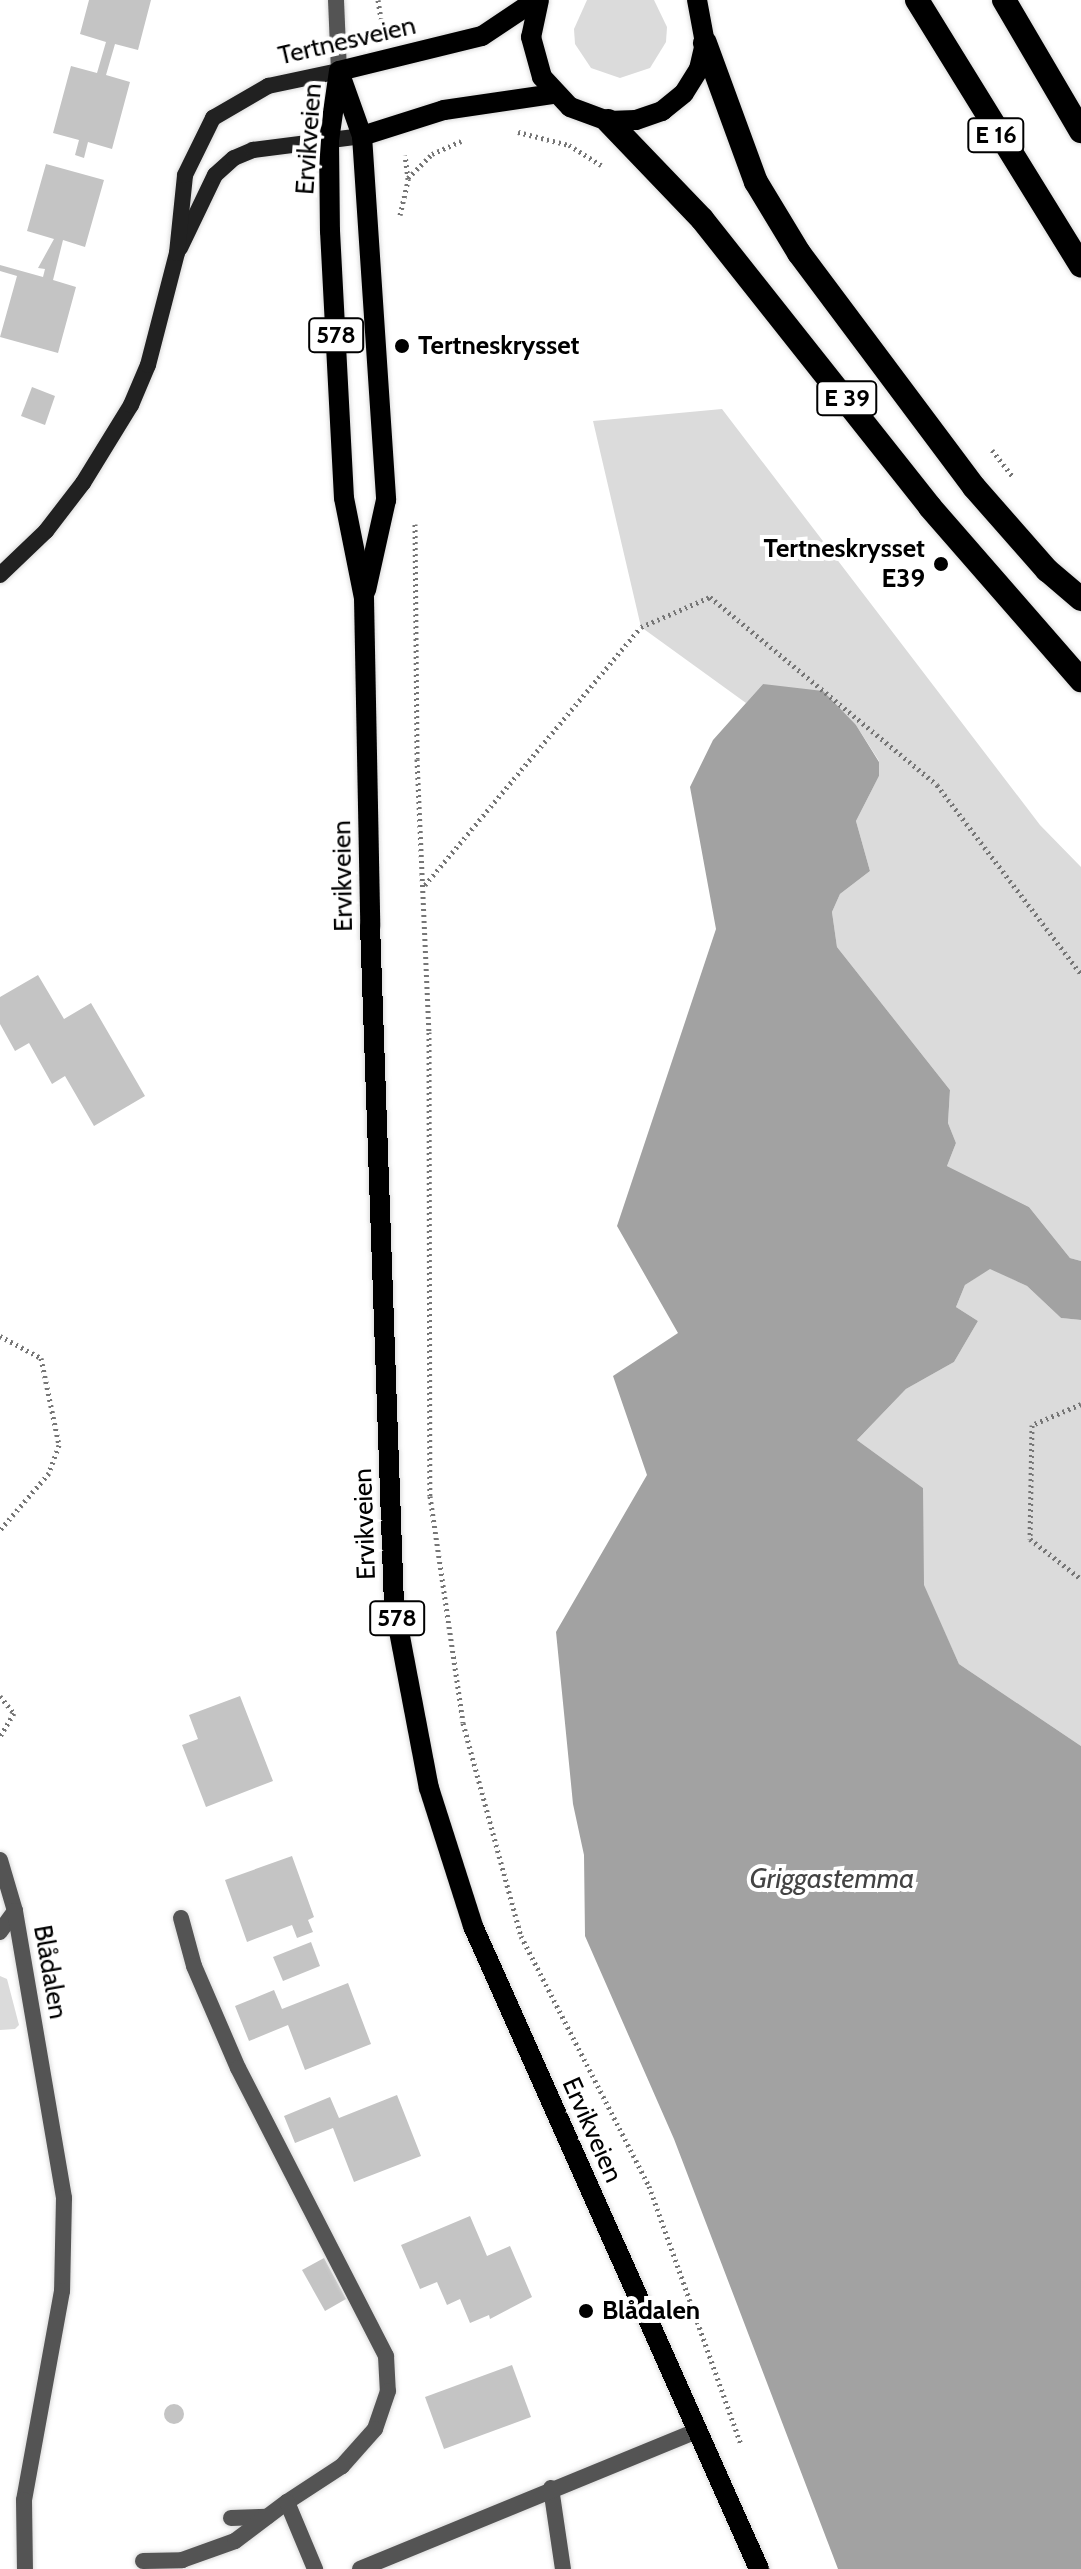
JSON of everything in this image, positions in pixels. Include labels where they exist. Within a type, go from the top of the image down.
[{"type":"highway","name":"E 16","points":[[917,0],[1081,266]]},
{"type":"highway","name":"E 16","points":[[1004,0],[1081,131]]},
{"type":"highway","name":"E 39","points":[[705,43],[756,182],[799,253],[974,487],[1047,570],[1081,599]]},
{"type":"highway","name":"E 39","points":[[608,121],[702,219],[930,507],[1081,680]]},
{"type":"main road","name":"Tertnesveien","points":[[0,575],[46,531],[112,443],[148,365],[177,253],[185,175],[213,118],[268,86],[482,36],[537,0]]},
{"type":"main road","points":[[537,0],[532,23],[535,57],[554,94],[570,107],[608,121],[636,120],[662,111],[691,81],[705,43],[697,0]]},
{"type":"main road","name":"Ervikveien","points":[[339,71],[362,136],[386,500],[364,598]]},
{"type":"main road","name":"Ervikveien","points":[[339,71],[329,140],[344,498],[364,598],[370,925],[394,1605],[429,1788],[473,1926],[759,2569]]},
{"type":"main road","name":"Tertnesveien","points":[[177,253],[215,175],[234,158],[253,150],[362,136],[488,100],[554,94]]},
{"type":"street","points":[[336,0],[339,71]]},
{"type":"street","name":"Blådalen","points":[[0,1860],[15,1911],[64,2198],[62,2291],[24,2500],[25,2569]]},
{"type":"street","points":[[0,1932],[15,1911]]},
{"type":"street","points":[[143,2561],[182,2560],[222,2546],[342,2466],[375,2429],[388,2391],[386,2356],[238,2068],[194,1966],[181,1918]]},
{"type":"street","points":[[360,2569],[696,2431]]},
{"type":"street","points":[[551,2488],[563,2569]]},
{"type":"street","points":[[287,2502],[315,2569]]},
{"type":"street","points":[[231,2518],[267,2517]]},
{"type":"path","points":[[378,0],[387,58]]},
{"type":"path","points":[[397,229],[408,179],[401,124]]},
{"type":"path","points":[[415,508],[424,886],[430,1496],[463,1723],[521,1936],[649,2186],[742,2447]]},
{"type":"path","points":[[424,886],[641,627],[710,597],[937,785],[1081,974]]},
{"type":"path","points":[[0,1336],[41,1358],[59,1445],[49,1473],[0,1530]]},
{"type":"path","points":[[1081,1404],[1032,1425],[1030,1539],[1081,1579]]},
{"type":"path","points":[[0,1696],[14,1713],[0,1736]]},
{"type":"shaded area","points":[[587,0],[654,0],[667,27],[666,42],[650,68],[620,78],[591,68],[575,44],[574,29]]},
{"type":"shaded area","points":[[722,409],[1040,825],[1081,867],[1081,1261],[1070,1258],[1029,1207],[947,1166],[956,1143],[948,1123],[950,1090],[837,947],[832,912],[840,894],[870,871],[856,821],[879,776],[879,761],[856,725],[763,684],[746,703],[641,627],[593,421]]},
{"type":"shaded area","points":[[990,1268],[1027,1286],[1061,1318],[1081,1320],[1081,1746],[959,1664],[923,1585],[923,1488],[857,1440],[906,1389],[954,1362],[978,1321],[956,1307],[965,1285]]},
{"type":"shaded area","points":[[0,1976],[7,1979],[19,2025],[15,2029],[0,2030]]},
{"type":"water","name":"Griggastemma","points":[[763,684],[823,691],[856,725],[879,762],[879,776],[856,821],[870,871],[840,894],[832,912],[837,947],[950,1090],[948,1123],[956,1143],[947,1166],[1029,1207],[1070,1258],[1081,1261],[1081,1320],[1061,1318],[1027,1286],[990,1269],[965,1285],[956,1307],[978,1321],[954,1362],[906,1389],[857,1440],[923,1488],[924,1585],[959,1664],[1081,1746],[1081,2569],[838,2569],[674,2139],[585,1936],[584,1855],[573,1804],[556,1632],[647,1475],[613,1376],[678,1333],[617,1226],[716,929],[690,787],[713,740]]},
{"type":"building","points":[[89,0],[151,0],[138,50],[115,44],[106,75],[130,82],[112,149],[88,142],[84,158],[75,155],[79,140],[53,133],[71,66],[97,73],[106,42],[80,34]]},
{"type":"building","points":[[46,164],[104,180],[85,247],[63,240],[53,280],[76,287],[58,353],[0,337],[17,276],[0,271],[0,265],[43,277],[45,269],[38,268],[54,239],[27,231]]},
{"type":"building","points":[[32,387],[55,396],[45,425],[21,416]]},
{"type":"building","points":[[38,975],[64,1019],[91,1003],[145,1096],[94,1126],[65,1076],[52,1084],[29,1043],[15,1051],[0,1024],[0,997]]},
{"type":"building","points":[[240,1696],[273,1781],[206,1807],[182,1745],[198,1739],[189,1715]]},
{"type":"building","points":[[292,1856],[314,1917],[308,1920],[313,1932],[297,1938],[292,1925],[247,1942],[225,1880]]},
{"type":"building","points":[[311,1942],[320,1966],[283,1981],[273,1957]]},
{"type":"building","points":[[348,1983],[371,2044],[305,2070],[288,2025],[249,2041],[235,2006],[274,1990],[282,2009]]},
{"type":"building","points":[[397,2095],[421,2156],[354,2182],[333,2128],[295,2143],[284,2116],[330,2097],[339,2118]]},
{"type":"building","points":[[470,2216],[487,2256],[510,2246],[532,2297],[490,2319],[489,2315],[470,2323],[460,2299],[447,2305],[437,2282],[420,2289],[401,2245]]},
{"type":"building","points":[[324,2258],[346,2299],[325,2311],[302,2270]]},
{"type":"building","points":[[512,2365],[531,2417],[444,2449],[425,2397]]},
{"type":"building","points":[[174,2404],[181,2407],[184,2414],[181,2421],[174,2424],[167,2421],[164,2414],[167,2407]]},
{"type":"place","name":"Tertneskrysset","points":[[402,346]]},
{"type":"place","name":"Tertneskrysset E39","points":[[941,564]]},
{"type":"place","name":"Blådalen","points":[[586,2311]]}]
